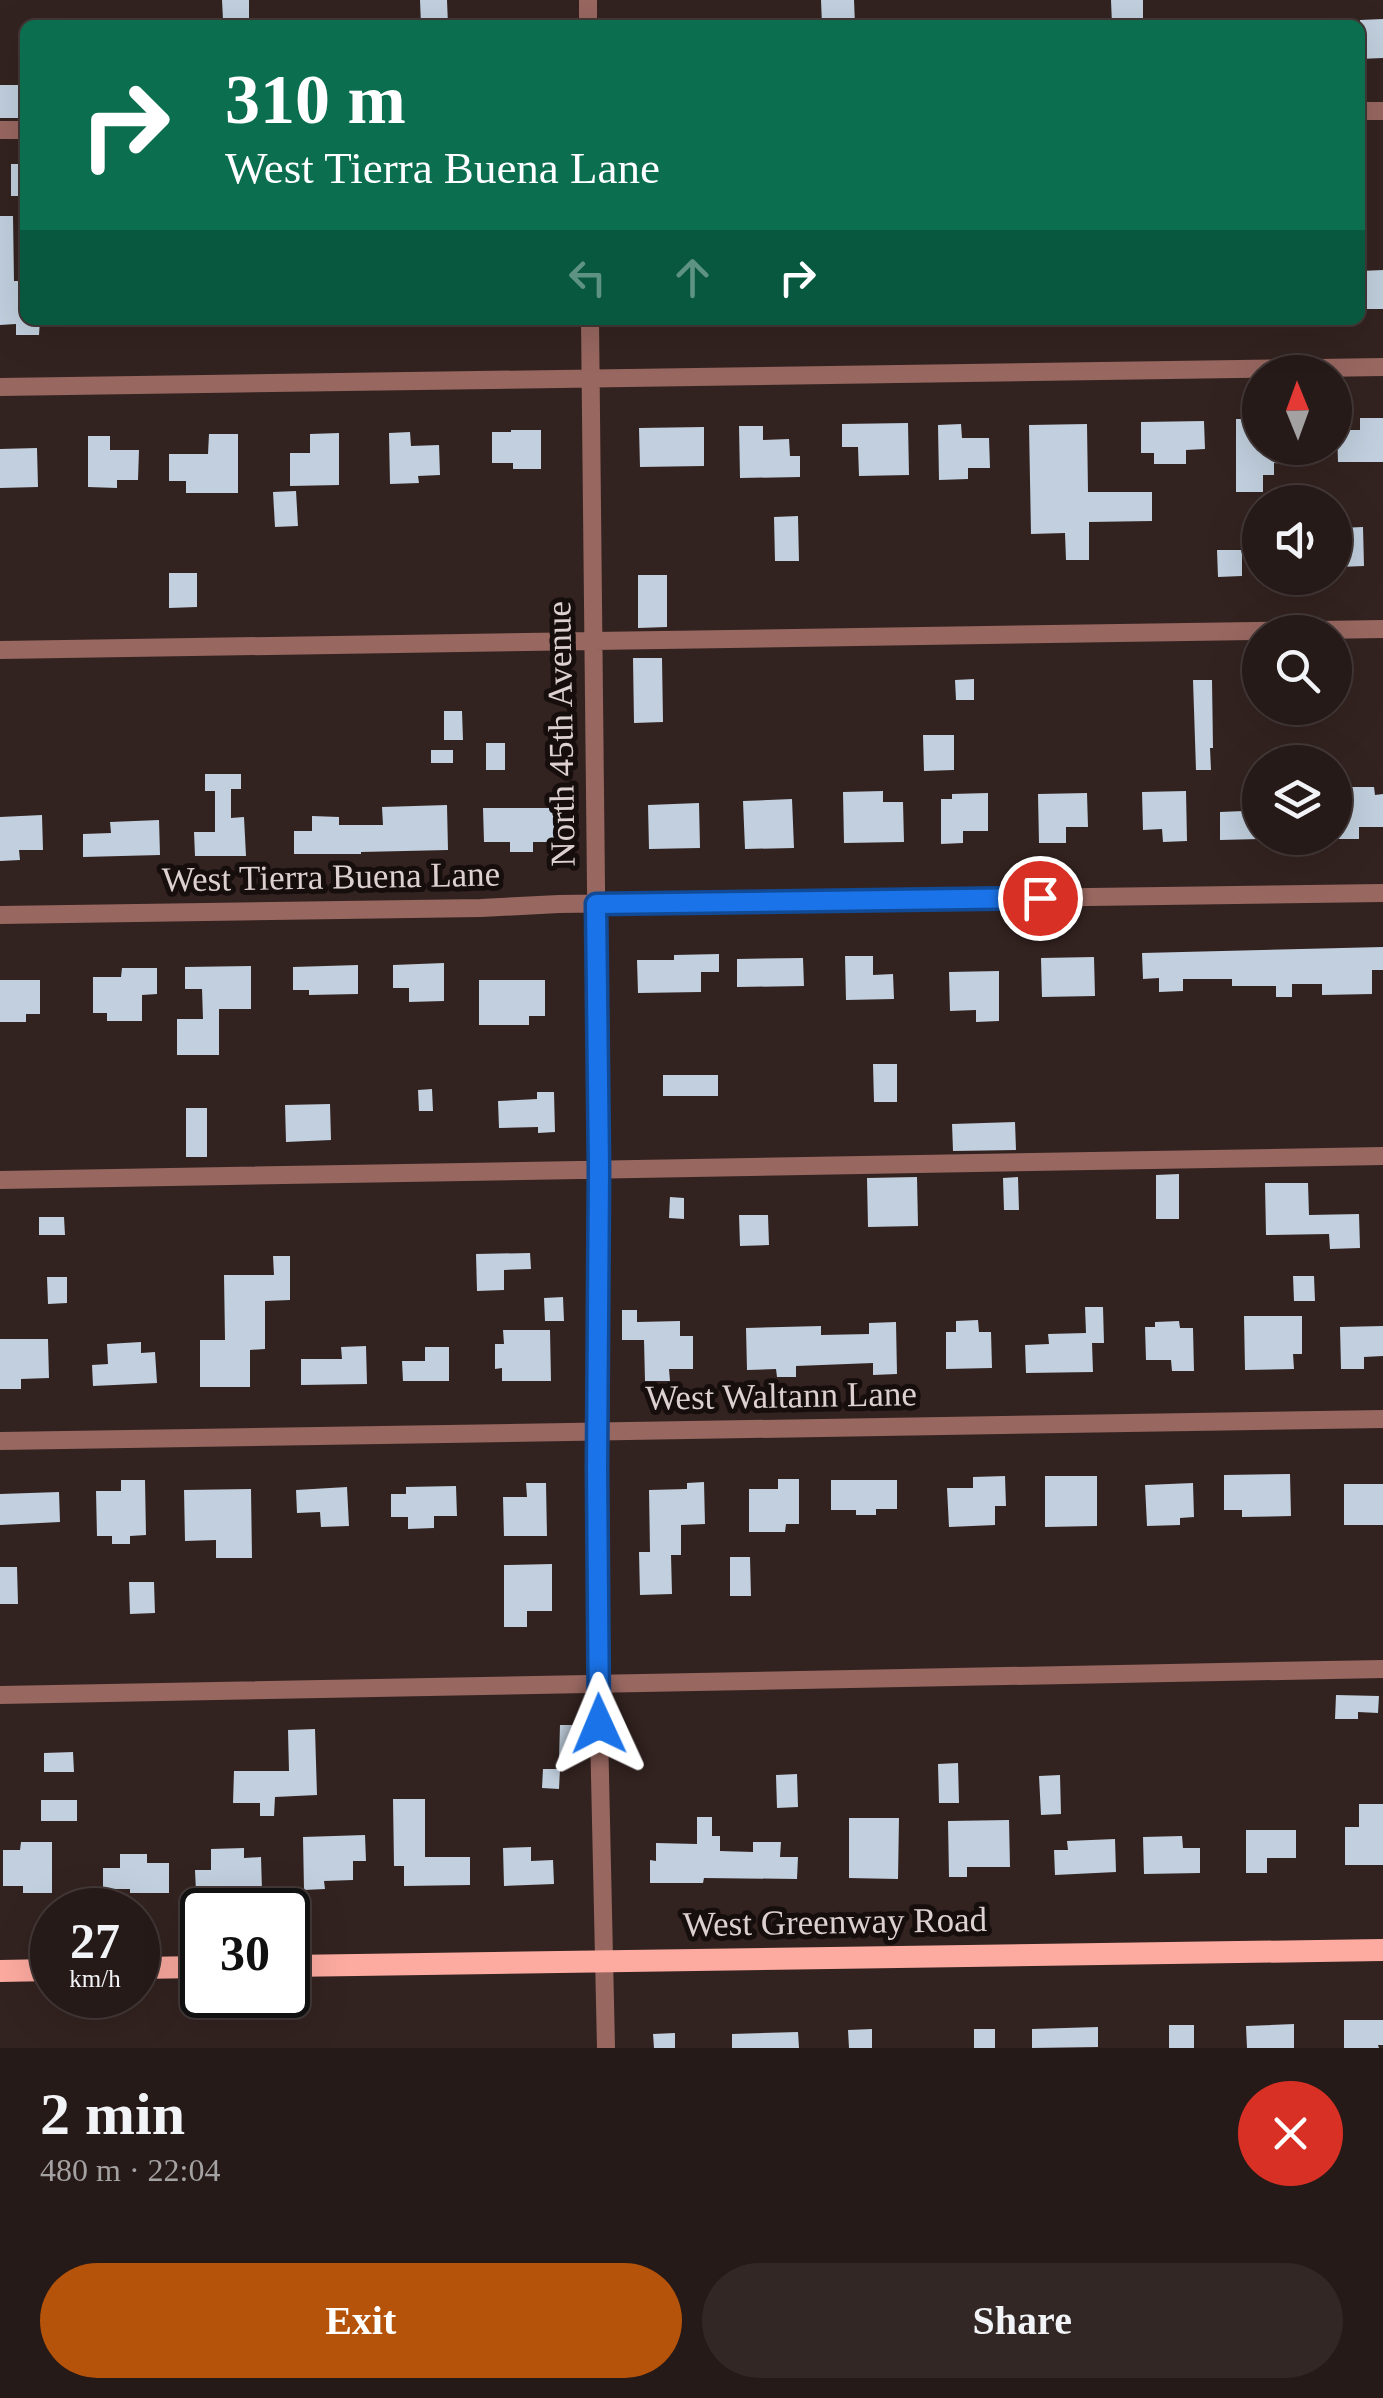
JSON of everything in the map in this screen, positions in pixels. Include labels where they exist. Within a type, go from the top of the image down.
[{"type":"main road","name":"West Greenway Road","points":[[310,1966],[1383,1950]]},
{"type":"main road","points":[[0,1971],[30,1970]]},
{"type":"street","name":"North 45th Avenue","points":[[590,325],[599,1169],[598,1685],[606,2048]]},
{"type":"street","points":[[0,387],[1383,366]]},
{"type":"street","points":[[0,650],[1383,629]]},
{"type":"street","name":"West Tierra Buena Lane","points":[[0,915],[1383,893]]},
{"type":"street","points":[[0,1180],[1383,1156]]},
{"type":"street","name":"West Waltann Lane","points":[[0,1441],[1383,1420]]},
{"type":"street","points":[[0,1695],[1383,1669]]},
{"type":"building","points":[[222,0],[249,0],[249,20],[223,20]]},
{"type":"building","points":[[420,0],[447,0],[448,20],[421,20]]},
{"type":"building","points":[[821,0],[854,0],[855,20],[822,20]]},
{"type":"building","points":[[1111,0],[1143,0],[1143,20],[1112,20]]},
{"type":"building","points":[[1383,19],[1383,58],[1365,59],[1365,20],[1360,20]]},
{"type":"building","points":[[0,85],[20,85],[20,118],[0,118]]},
{"type":"building","points":[[11,164],[20,164],[20,196],[11,196]]},
{"type":"building","points":[[0,216],[13,216],[14,281],[20,281],[20,325],[40,325],[39,335],[16,335],[16,324],[0,325]]},
{"type":"building","points":[[1383,270],[1383,309],[1365,309],[1365,271]]},
{"type":"building","points":[[1360,418],[1383,418],[1383,462],[1352,462],[1352,430],[1360,430]]},
{"type":"building","points":[[1236,419],[1242,419],[1242,465],[1274,465],[1274,475],[1263,475],[1263,485],[1242,485],[1242,492],[1236,492]]},
{"type":"building","points":[[1204,421],[1205,449],[1186,450],[1186,464],[1154,464],[1154,453],[1141,453],[1141,422]]},
{"type":"building","points":[[908,423],[909,475],[859,476],[858,447],[842,447],[842,424]]},
{"type":"building","points":[[961,424],[962,438],[989,438],[990,468],[968,468],[968,479],[939,480],[938,425]]},
{"type":"building","points":[[1087,424],[1088,492],[1152,492],[1152,521],[1089,522],[1089,560],[1066,560],[1065,533],[1031,534],[1029,425]]},
{"type":"building","points":[[739,426],[763,426],[763,440],[789,439],[790,456],[800,456],[800,477],[740,478]]},
{"type":"building","points":[[704,427],[704,466],[640,467],[639,428]]},
{"type":"building","points":[[541,430],[541,469],[513,469],[513,463],[492,463],[492,432]]},
{"type":"building","points":[[410,432],[411,446],[439,445],[440,475],[418,476],[419,483],[390,484],[389,433]]},
{"type":"building","points":[[339,433],[339,485],[290,486],[290,453],[310,453],[310,434]]},
{"type":"building","points":[[209,434],[238,434],[238,493],[186,493],[186,481],[169,481],[169,454],[208,454]]},
{"type":"building","points":[[88,436],[110,436],[110,450],[139,450],[138,480],[117,480],[117,488],[88,487]]},
{"type":"building","points":[[37,448],[38,487],[0,488],[0,449]]},
{"type":"building","points":[[296,491],[298,526],[275,527],[273,492]]},
{"type":"building","points":[[798,516],[799,561],[775,561],[774,517]]},
{"type":"building","points":[[1352,527],[1363,527],[1364,566],[1352,566]]},
{"type":"building","points":[[1217,550],[1242,550],[1242,576],[1218,577]]},
{"type":"building","points":[[169,573],[197,573],[197,607],[169,608]]},
{"type":"building","points":[[638,575],[667,575],[667,627],[638,628]]},
{"type":"building","points":[[633,658],[662,658],[663,722],[634,723]]},
{"type":"building","points":[[974,679],[974,700],[956,700],[955,680]]},
{"type":"building","points":[[1193,680],[1212,680],[1211,770],[1196,770]]},
{"type":"building","points":[[444,711],[462,711],[463,740],[444,740]]},
{"type":"building","points":[[923,735],[954,735],[954,770],[924,771]]},
{"type":"building","points":[[486,743],[505,743],[505,770],[486,770]]},
{"type":"building","points":[[431,750],[453,750],[453,763],[431,763]]},
{"type":"building","points":[[205,774],[241,774],[241,789],[231,789],[231,818],[244,817],[246,856],[195,856],[194,832],[215,832],[215,791],[205,791]]},
{"type":"building","points":[[1352,787],[1374,787],[1375,795],[1383,794],[1383,827],[1359,827],[1359,839],[1352,839]]},
{"type":"building","points":[[883,791],[883,802],[903,802],[904,842],[844,843],[843,792]]},
{"type":"building","points":[[1186,791],[1187,841],[1163,842],[1162,829],[1143,830],[1142,792]]},
{"type":"building","points":[[988,793],[988,831],[963,831],[963,843],[941,844],[941,799],[952,799],[952,794]]},
{"type":"building","points":[[1087,793],[1088,827],[1066,827],[1066,843],[1039,843],[1038,794]]},
{"type":"building","points":[[792,799],[794,848],[745,849],[743,801]]},
{"type":"building","points":[[699,803],[700,848],[649,849],[648,805]]},
{"type":"building","points":[[447,805],[448,850],[294,854],[294,831],[312,831],[312,816],[339,817],[339,825],[383,825],[382,807]]},
{"type":"building","points":[[483,808],[557,808],[557,842],[533,842],[533,852],[510,852],[510,842],[484,842]]},
{"type":"building","points":[[1242,811],[1242,839],[1220,840],[1220,812]]},
{"type":"building","points":[[42,815],[43,850],[19,850],[20,860],[0,861],[0,817]]},
{"type":"building","points":[[159,820],[160,855],[83,857],[83,834],[111,833],[110,822]]},
{"type":"building","points":[[1383,947],[1383,970],[1372,970],[1372,994],[1322,995],[1322,984],[1292,984],[1292,997],[1276,997],[1276,986],[1232,986],[1232,979],[1183,979],[1183,991],[1159,992],[1159,978],[1143,979],[1142,953]]},
{"type":"building","points":[[719,954],[719,972],[701,972],[701,992],[638,993],[637,960]]},
{"type":"building","points":[[845,956],[873,956],[873,975],[893,974],[894,999],[846,1000]]},
{"type":"building","points":[[1094,957],[1095,996],[1042,997],[1041,958]]},
{"type":"building","points":[[803,958],[804,986],[737,987],[737,959]]},
{"type":"building","points":[[444,963],[444,1001],[409,1002],[409,988],[393,988],[393,965]]},
{"type":"building","points":[[358,965],[358,994],[309,995],[309,990],[293,990],[293,967]]},
{"type":"building","points":[[251,966],[251,1009],[219,1009],[219,1055],[177,1055],[177,1019],[203,1019],[202,989],[185,989],[185,967]]},
{"type":"building","points":[[122,968],[157,968],[157,994],[142,995],[142,1021],[107,1021],[107,1013],[93,1013],[93,977],[121,977]]},
{"type":"building","points":[[999,971],[999,1021],[976,1022],[976,1010],[950,1011],[949,972]]},
{"type":"building","points":[[0,980],[40,980],[40,1014],[26,1014],[26,1022],[0,1022]]},
{"type":"building","points":[[479,980],[545,980],[545,1016],[529,1016],[529,1025],[479,1025]]},
{"type":"building","points":[[873,1064],[897,1064],[897,1102],[874,1102]]},
{"type":"building","points":[[663,1075],[718,1075],[718,1096],[663,1096]]},
{"type":"building","points":[[432,1089],[433,1111],[419,1111],[418,1090]]},
{"type":"building","points":[[537,1092],[554,1092],[555,1132],[538,1133],[538,1127],[499,1128],[498,1101],[537,1099]]},
{"type":"building","points":[[330,1104],[331,1140],[286,1142],[285,1105]]},
{"type":"building","points":[[186,1108],[207,1108],[207,1157],[186,1157]]},
{"type":"building","points":[[1015,1122],[1016,1150],[953,1151],[952,1124]]},
{"type":"building","points":[[1179,1174],[1179,1219],[1156,1219],[1156,1175]]},
{"type":"building","points":[[917,1177],[918,1226],[868,1227],[867,1178]]},
{"type":"building","points":[[1018,1177],[1019,1210],[1004,1210],[1003,1178]]},
{"type":"building","points":[[1265,1183],[1308,1183],[1309,1215],[1359,1214],[1360,1248],[1330,1249],[1329,1234],[1266,1235]]},
{"type":"building","points":[[670,1197],[684,1198],[684,1219],[669,1218]]},
{"type":"building","points":[[739,1215],[768,1215],[769,1245],[740,1246]]},
{"type":"building","points":[[39,1217],[64,1217],[65,1235],[39,1235]]},
{"type":"building","points":[[530,1253],[531,1269],[504,1270],[504,1290],[477,1291],[476,1254]]},
{"type":"building","points":[[273,1256],[290,1256],[290,1300],[265,1301],[265,1349],[250,1350],[250,1387],[200,1387],[200,1340],[225,1340],[224,1275],[274,1275]]},
{"type":"building","points":[[1293,1276],[1314,1276],[1315,1301],[1294,1301]]},
{"type":"building","points":[[47,1277],[67,1277],[67,1303],[48,1304]]},
{"type":"building","points":[[563,1297],[564,1321],[545,1321],[544,1298]]},
{"type":"building","points":[[1085,1307],[1103,1307],[1104,1343],[1092,1343],[1093,1372],[1026,1373],[1025,1345],[1049,1344],[1048,1334],[1086,1333]]},
{"type":"building","points":[[622,1310],[637,1310],[637,1322],[680,1321],[680,1336],[693,1336],[693,1369],[669,1369],[670,1381],[645,1381],[644,1340],[622,1340]]},
{"type":"building","points":[[1244,1316],[1302,1316],[1302,1354],[1293,1354],[1294,1369],[1245,1370]]},
{"type":"building","points":[[978,1320],[979,1332],[991,1332],[992,1368],[946,1369],[946,1332],[956,1332],[956,1321]]},
{"type":"building","points":[[1179,1321],[1180,1328],[1193,1328],[1194,1371],[1172,1371],[1171,1360],[1146,1360],[1145,1327],[1155,1327],[1155,1322]]},
{"type":"building","points":[[896,1322],[897,1374],[873,1375],[873,1363],[796,1366],[796,1377],[777,1377],[776,1369],[747,1370],[746,1328],[821,1326],[821,1335],[869,1334],[869,1323]]},
{"type":"building","points":[[1383,1326],[1383,1356],[1364,1357],[1364,1369],[1341,1369],[1340,1327]]},
{"type":"building","points":[[503,1330],[550,1330],[551,1381],[502,1381],[502,1368],[495,1369],[495,1344],[504,1344]]},
{"type":"building","points":[[0,1339],[48,1339],[49,1378],[21,1379],[21,1389],[0,1389]]},
{"type":"building","points":[[141,1342],[141,1353],[155,1352],[157,1383],[93,1386],[92,1365],[108,1364],[107,1344]]},
{"type":"building","points":[[366,1346],[367,1384],[301,1385],[301,1359],[342,1359],[341,1347]]},
{"type":"building","points":[[425,1347],[449,1347],[449,1381],[403,1381],[402,1361],[425,1361]]},
{"type":"building","points":[[1290,1474],[1291,1516],[1242,1517],[1242,1510],[1224,1510],[1224,1475]]},
{"type":"building","points":[[1005,1476],[1006,1506],[995,1506],[995,1525],[949,1527],[947,1488],[973,1488],[973,1477]]},
{"type":"building","points":[[1045,1476],[1097,1476],[1097,1526],[1045,1527]]},
{"type":"building","points":[[778,1479],[799,1479],[799,1524],[786,1524],[785,1532],[749,1532],[749,1489],[778,1489]]},
{"type":"building","points":[[121,1480],[145,1480],[146,1535],[130,1536],[130,1544],[112,1544],[112,1536],[97,1536],[96,1491],[121,1491]]},
{"type":"building","points":[[831,1480],[897,1480],[897,1509],[876,1509],[876,1515],[831,1510]]},
{"type":"building","points":[[704,1482],[705,1524],[681,1525],[681,1555],[671,1555],[672,1594],[640,1595],[639,1552],[650,1552],[649,1490],[687,1489],[687,1483]]},
{"type":"building","points":[[526,1483],[546,1483],[547,1536],[504,1536],[503,1497],[527,1497]]},
{"type":"building","points":[[1193,1483],[1194,1517],[1180,1518],[1180,1525],[1147,1526],[1145,1485]]},
{"type":"building","points":[[1344,1484],[1383,1484],[1383,1525],[1344,1525]]},
{"type":"building","points":[[456,1486],[457,1516],[434,1516],[434,1528],[408,1529],[408,1517],[391,1517],[391,1494],[406,1494],[406,1487]]},
{"type":"building","points":[[347,1487],[349,1526],[321,1527],[320,1512],[297,1513],[296,1490]]},
{"type":"building","points":[[251,1489],[252,1558],[216,1558],[216,1540],[185,1541],[184,1490]]},
{"type":"building","points":[[59,1492],[60,1522],[0,1525],[0,1494]]},
{"type":"building","points":[[730,1557],[750,1557],[751,1596],[730,1596]]},
{"type":"building","points":[[552,1564],[552,1611],[527,1611],[527,1627],[504,1627],[504,1565]]},
{"type":"building","points":[[0,1567],[17,1567],[18,1604],[0,1604]]},
{"type":"building","points":[[129,1582],[154,1582],[155,1613],[130,1614]]},
{"type":"building","points":[[1336,1695],[1379,1696],[1378,1713],[1358,1712],[1358,1719],[1335,1719]]},
{"type":"building","points":[[560,1725],[577,1725],[576,1760],[559,1759]]},
{"type":"building","points":[[315,1729],[317,1795],[275,1797],[274,1816],[260,1816],[260,1803],[233,1803],[234,1771],[289,1771],[288,1730]]},
{"type":"building","points":[[73,1752],[74,1772],[44,1772],[44,1753]]},
{"type":"building","points":[[958,1763],[959,1803],[939,1803],[938,1764]]},
{"type":"building","points":[[543,1769],[560,1769],[559,1789],[542,1788]]},
{"type":"building","points":[[797,1774],[798,1807],[777,1808],[776,1775]]},
{"type":"building","points":[[1060,1775],[1061,1814],[1041,1815],[1039,1776]]},
{"type":"building","points":[[393,1799],[425,1799],[425,1857],[470,1857],[470,1885],[404,1886],[404,1866],[394,1866]]},
{"type":"building","points":[[41,1800],[77,1800],[77,1821],[41,1821]]},
{"type":"building","points":[[1359,1804],[1383,1804],[1383,1865],[1345,1865],[1345,1827],[1359,1827]]},
{"type":"building","points":[[697,1817],[712,1817],[712,1836],[720,1836],[720,1851],[753,1852],[753,1842],[781,1842],[780,1857],[798,1857],[797,1879],[704,1878],[703,1883],[650,1883],[650,1860],[656,1861],[656,1843],[697,1844]]},
{"type":"building","points":[[849,1818],[899,1818],[898,1879],[849,1878]]},
{"type":"building","points":[[1009,1820],[1010,1867],[967,1867],[967,1877],[949,1877],[948,1821]]},
{"type":"building","points":[[1246,1830],[1296,1830],[1296,1858],[1267,1858],[1267,1873],[1246,1873]]},
{"type":"building","points":[[365,1835],[366,1861],[353,1861],[353,1880],[324,1881],[325,1889],[304,1888],[303,1837]]},
{"type":"building","points":[[1182,1836],[1183,1848],[1200,1848],[1200,1873],[1144,1874],[1143,1837]]},
{"type":"building","points":[[1115,1839],[1116,1872],[1055,1875],[1054,1850],[1068,1850],[1067,1841]]},
{"type":"building","points":[[21,1842],[52,1842],[52,1888],[30,1888],[30,1893],[23,1893],[23,1886],[3,1886],[3,1850],[20,1850]]},
{"type":"building","points":[[531,1847],[531,1861],[553,1860],[554,1884],[504,1886],[503,1848]]},
{"type":"building","points":[[244,1848],[244,1858],[261,1857],[262,1888],[196,1888],[195,1870],[211,1870],[211,1849]]},
{"type":"building","points":[[120,1854],[147,1854],[147,1863],[169,1863],[169,1893],[160,1893],[160,1888],[103,1888],[103,1868],[120,1868]]},
{"type":"building","points":[[1344,2020],[1383,2020],[1383,2045],[1344,2048]]},
{"type":"building","points":[[1294,2024],[1294,2048],[1247,2048],[1246,2026]]},
{"type":"building","points":[[1169,2025],[1194,2025],[1194,2048],[1169,2048]]},
{"type":"building","points":[[1098,2027],[1098,2047],[1032,2048],[1032,2029]]},
{"type":"building","points":[[872,2029],[872,2048],[849,2048],[848,2030]]},
{"type":"building","points":[[974,2029],[995,2029],[995,2048],[974,2048]]},
{"type":"building","points":[[798,2032],[799,2048],[732,2048],[732,2034]]},
{"type":"building","points":[[675,2033],[675,2048],[654,2048],[653,2034]]},
{"type":"route","points":[[599,1724],[596,904],[1040,898]]}]
